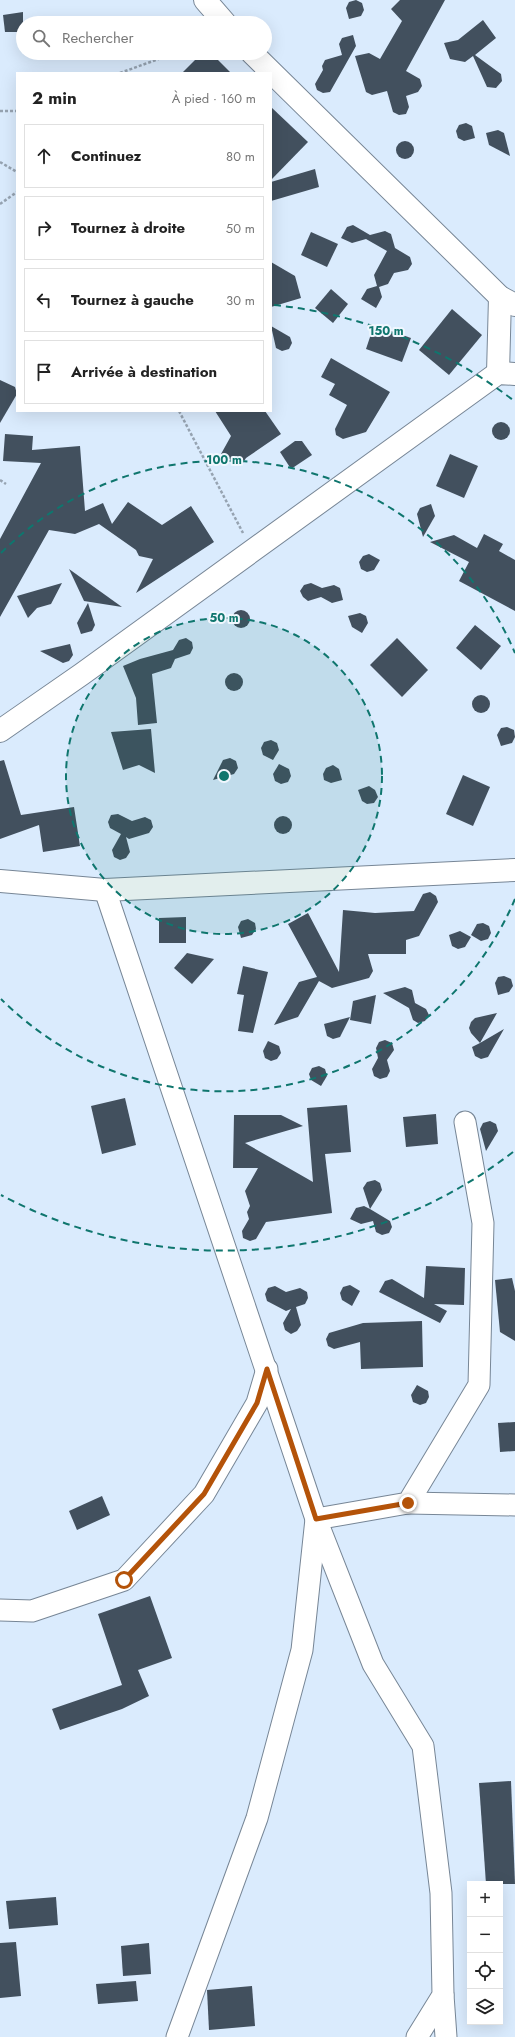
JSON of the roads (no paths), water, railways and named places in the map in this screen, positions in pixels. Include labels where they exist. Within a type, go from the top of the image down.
[{"type":"street","points":[[205,0],[219,16]]},
{"type":"street","points":[[259,60],[272,72]]},
{"type":"street","points":[[0,731],[252,551],[507,374],[508,301],[272,72]]},
{"type":"street","points":[[0,881],[105,890],[515,870]]},
{"type":"street","points":[[105,890],[267,1369],[316,1519],[373,1664],[423,1746],[441,1893],[443,1995],[446,2037]]},
{"type":"street","points":[[408,1503],[479,1385],[483,1224],[465,1122]]},
{"type":"street","points":[[0,1610],[32,1611],[124,1580],[204,1494],[257,1403],[267,1369]]},
{"type":"street","points":[[316,1519],[408,1503],[515,1505]]},
{"type":"street","points":[[177,2037],[257,1818],[302,1650],[316,1519]]},
{"type":"street","points":[[417,2037],[443,1995]]}]
